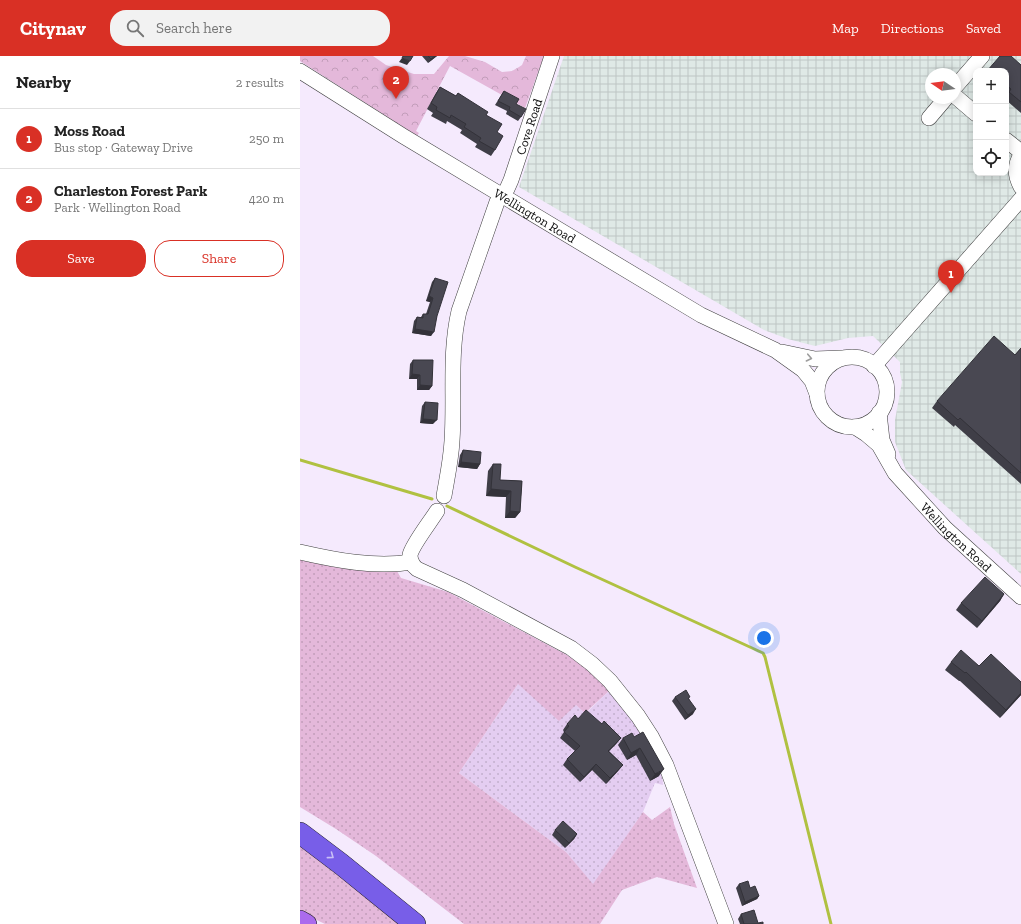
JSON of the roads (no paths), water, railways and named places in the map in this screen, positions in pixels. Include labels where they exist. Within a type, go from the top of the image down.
[{"type":"highway","points":[[300,833],[415,924]]},
{"type":"main road","points":[[300,920],[307,924]]},
{"type":"street","name":"Cove Road","points":[[444,496],[452,440],[453,354],[459,311],[497,202],[507,189],[511,180],[552,56]]},
{"type":"street","points":[[961,81],[982,56]]},
{"type":"street","name":"Wellington Road","points":[[300,71],[403,136],[701,315],[775,350],[803,370],[812,381],[817,394]]},
{"type":"street","points":[[961,101],[973,111]]},
{"type":"street","points":[[929,118],[941,104]]},
{"type":"street","points":[[1009,143],[1021,154],[1017,161],[1015,170],[1016,178],[1021,187]]},
{"type":"street","points":[[874,366],[1021,199]]},
{"type":"street","name":"Wellington Road","points":[[775,350],[815,359],[844,358]]},
{"type":"street","points":[[855,357],[865,360],[874,366],[883,378],[886,394],[880,413],[868,423],[855,427],[841,425],[829,419],[820,407],[817,394],[821,375],[827,367],[844,358],[855,357]]},
{"type":"street","name":"Wellington Road","points":[[880,413],[882,440],[895,473]]},
{"type":"street","name":"Wellington Road","points":[[855,427],[866,434],[879,446],[895,473],[944,528],[1021,597]]},
{"type":"street","points":[[437,511],[412,550],[410,558],[411,562],[417,569],[463,590],[571,648],[592,664],[610,681],[638,716],[651,736],[666,765],[726,924]]},
{"type":"street","points":[[300,552],[374,564],[400,564],[411,562]]},
{"type":"waterway","points":[[300,460],[432,499]]},
{"type":"waterway","points":[[447,506],[575,567],[763,653],[831,924]]},
{"type":"place","name":"Charleston Forest Park","points":[[396,99]]},
{"type":"place","name":"Moss Road","points":[[951,293]]}]
